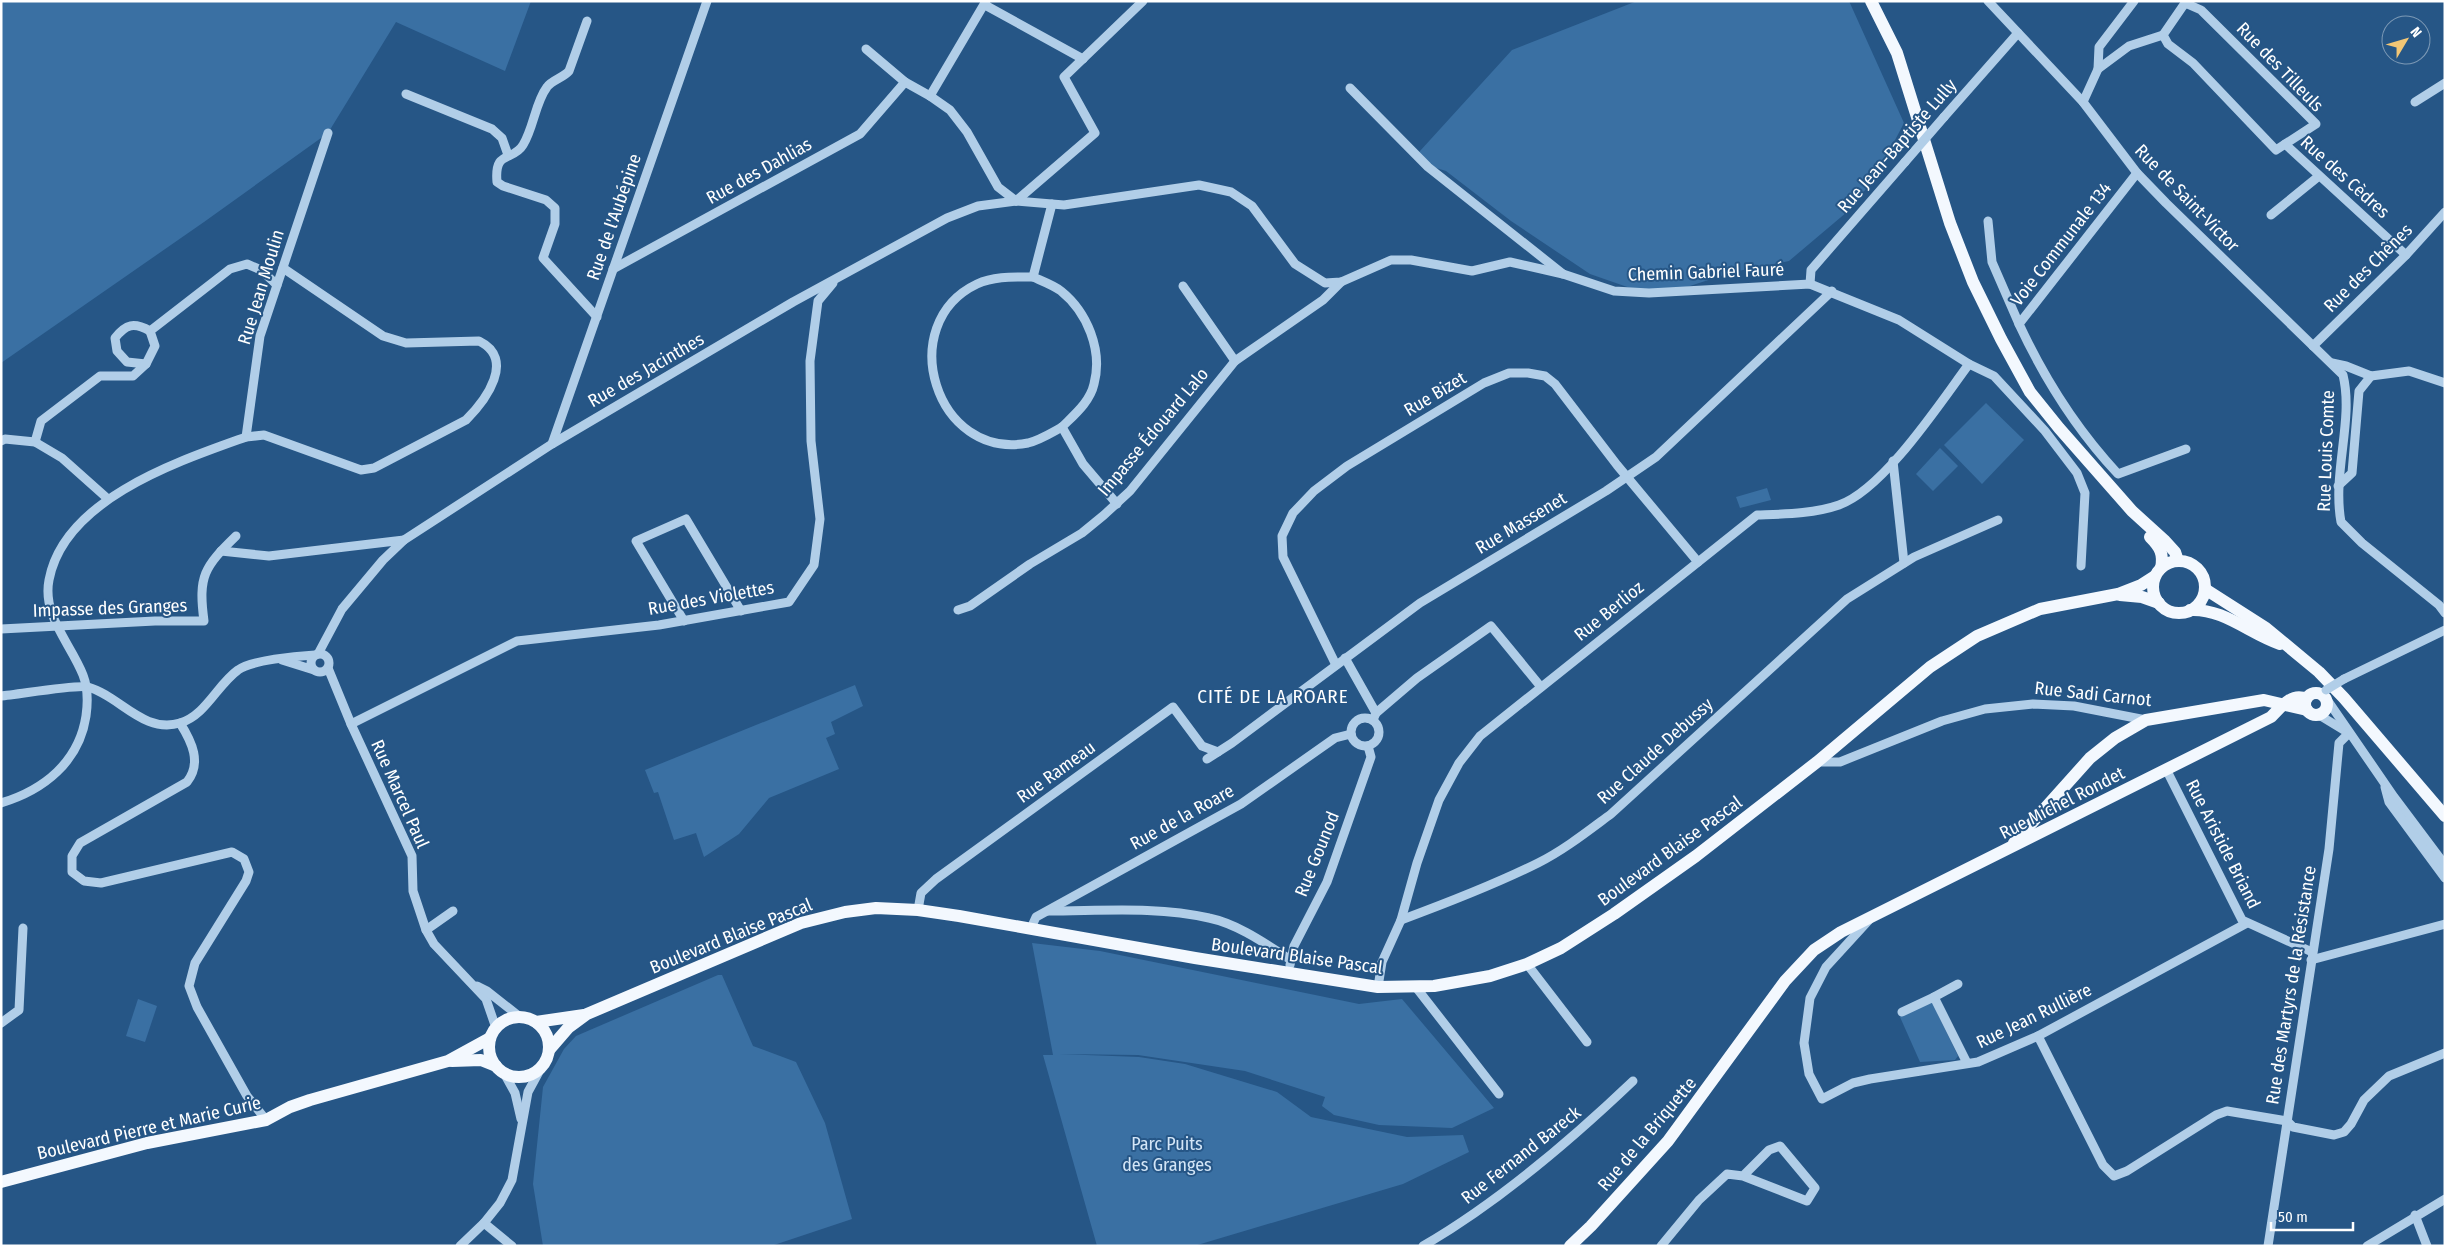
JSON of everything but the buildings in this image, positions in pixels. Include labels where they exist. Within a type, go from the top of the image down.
[{"type":"main road","points":[[1871,1],[1897,53],[1950,223],[1973,282],[2030,392],[2118,497],[2165,541],[2175,552],[2178,560]]},
{"type":"main road","points":[[2059,428],[2069,450],[2105,492],[2159,545],[2163,557],[2153,590],[2159,603],[2173,612],[2203,610],[2217,613],[2262,638],[2286,647]]},
{"type":"main road","points":[[2158,572],[2178,560],[2186,562],[2201,572],[2205,589],[2201,602],[2190,610]]},
{"type":"main road","name":"Boulevard Blaise Pascal","points":[[549,1050],[568,1028],[587,1014],[801,923],[845,912],[876,908],[918,910],[1195,958],[1290,966],[1378,988],[1434,986],[1490,976],[1527,964],[1561,948],[1614,914],[1696,856],[1817,762],[1930,667],[1977,636],[2040,609],[2118,594],[2158,572]]},
{"type":"main road","points":[[2205,589],[2266,628],[2286,647],[2319,672],[2344,698],[2445,816]]},
{"type":"main road","name":"Boulevard Blaise Pascal","points":[[2118,594],[2142,597],[2159,603]]},
{"type":"main road","points":[[2314,692],[2326,695],[2326,709],[2309,709],[2314,692]]},
{"type":"main road","points":[[2283,706],[2291,698],[2301,696],[2309,709]]},
{"type":"main road","name":"Rue Sadi Carnot","points":[[2146,720],[2264,700],[2283,706]]},
{"type":"main road","name":"Rue Michel Rondet","points":[[1744,1039],[1785,981],[1814,950],[1842,932],[2271,717],[2283,706]]},
{"type":"main road","points":[[2009,849],[2090,758],[2115,738],[2146,720]]},
{"type":"main road","name":"Boulevard Blaise Pascal","points":[[536,1022],[587,1014]]},
{"type":"main road","points":[[520,1017],[536,1022],[547,1036],[549,1050],[541,1068],[528,1076],[521,1077],[500,1070],[481,1060],[448,1061],[493,1033],[504,1021],[520,1017]]},
{"type":"main road","points":[[493,1033],[489,1049],[500,1070]]},
{"type":"main road","name":"Rue de la Briquette","points":[[1570,1246],[1591,1226],[1668,1141],[1744,1039]]},
{"type":"main road","name":"Boulevard Pierre et Marie Curie","points":[[1,1182],[147,1144],[266,1120],[290,1107],[310,1100],[448,1061]]},
{"type":"street","name":"Rue de l'Aubépine","points":[[552,444],[707,1]]},
{"type":"street","points":[[866,49],[905,82],[950,110],[966,132],[998,187],[1016,201],[1095,133],[1064,77],[1143,1]]},
{"type":"street","name":"Rue de Saint-Victor","points":[[1988,1],[2083,102],[2137,173],[2332,363]]},
{"type":"street","points":[[2083,102],[2098,69],[2099,47],[2134,1]]},
{"type":"street","points":[[930,96],[986,3],[1083,59]]},
{"type":"street","name":"Rue des Tilleuls","points":[[2163,35],[2185,3],[2201,10],[2316,124],[2285,144]]},
{"type":"street","points":[[587,21],[569,71],[563,77],[548,84],[523,146],[500,161],[496,172],[497,182],[503,186],[546,200],[555,208],[555,224],[543,258],[597,317]]},
{"type":"street","name":"Rue Jean-Baptiste Lully","points":[[1810,284],[1810,270],[2018,33]]},
{"type":"street","points":[[2098,69],[2129,46],[2163,35],[2168,44],[2193,63],[2276,150],[2285,144]]},
{"type":"street","name":"Rue des Dahlias","points":[[613,269],[860,134],[905,82]]},
{"type":"street","points":[[2415,102],[2445,83]]},
{"type":"street","name":"Chemin Gabriel Fauré","points":[[1350,88],[1428,166],[1564,274],[1614,291],[1649,293],[1810,284],[1832,291],[1899,320],[1969,364],[1994,376],[2045,431],[2076,473],[2085,493],[2081,566]]},
{"type":"street","points":[[406,94],[492,130],[502,138],[508,154]]},
{"type":"street","name":"Rue Jean Moulin","points":[[246,437],[260,336],[328,133]]},
{"type":"street","name":"Rue des Cèdres","points":[[2285,144],[2406,255]]},
{"type":"street","name":"Voie Communale 134","points":[[2137,173],[2019,324],[2039,367],[2063,407],[2094,448],[2118,474],[2186,449]]},
{"type":"street","points":[[2271,215],[2320,176]]},
{"type":"street","name":"Rue des Jacinthes","points":[[317,655],[342,609],[382,560],[404,540],[552,444],[836,279],[947,218],[978,206],[1016,201],[1064,205],[1199,186],[1231,192],[1252,206],[1295,264],[1325,283],[1341,282]]},
{"type":"street","points":[[1033,277],[1052,204]]},
{"type":"street","name":"Rue des Chênes","points":[[2313,346],[2406,255],[2445,212]]},
{"type":"street","points":[[1988,221],[1992,262],[2019,324]]},
{"type":"street","points":[[1341,282],[1391,260],[1412,260],[1472,271],[1510,262],[1564,274]]},
{"type":"street","points":[[150,331],[230,269],[247,264],[261,270],[277,284]]},
{"type":"street","points":[[1,803],[14,799],[43,784],[67,762],[82,736],[87,706],[86,686],[82,673],[57,626],[50,608],[48,581],[59,550],[79,525],[108,499],[168,466],[246,437],[264,435],[361,470],[374,468],[466,420],[476,411],[498,370],[496,357],[490,346],[479,341],[406,342],[383,336],[283,268]]},
{"type":"street","points":[[1003,277],[1033,277],[1059,290],[1077,305],[1090,328],[1096,357],[1094,384],[1082,408],[1062,427],[1028,442],[1003,444],[977,435],[957,422],[941,399],[930,363],[935,332],[950,303],[977,284],[1003,277]]},
{"type":"street","name":"Rue des Violettes","points":[[351,724],[517,641],[684,621],[789,602],[814,565],[820,519],[811,441],[810,362],[818,301],[836,279]]},
{"type":"street","name":"Impasse Édouard Lalo","points":[[958,610],[970,606],[1030,564],[1082,533],[1117,504],[1130,491],[1235,361],[1324,300],[1341,282]]},
{"type":"street","points":[[1183,286],[1235,361]]},
{"type":"street","name":"Rue Massenet","points":[[1207,759],[1232,744],[1336,664],[1420,603],[1628,477],[1656,457],[1832,291]]},
{"type":"street","points":[[35,442],[41,421],[100,376],[134,376],[146,364],[155,346],[150,331],[130,324],[123,328],[115,338],[117,351],[127,362],[146,364]]},
{"type":"street","name":"Rue Louis Comte","points":[[2332,363],[2346,366],[2371,376],[2409,371],[2445,383]]},
{"type":"street","name":"Rue Louis Comte","points":[[2332,363],[2343,375],[2347,391],[2338,486],[2341,522],[2362,543],[2439,605],[2445,613]]},
{"type":"street","name":"Rue Berlioz","points":[[1378,988],[1382,962],[1401,920],[1417,863],[1439,800],[1459,763],[1480,736],[1757,516],[1810,512],[1840,505],[1865,492],[1920,431],[1969,364]]},
{"type":"street","name":"Rue Bizet","points":[[1336,664],[1283,556],[1282,536],[1293,513],[1314,491],[1347,466],[1484,383],[1509,373],[1528,373],[1546,376],[1555,384],[1698,562]]},
{"type":"street","points":[[2338,486],[2352,473],[2359,391],[2371,376]]},
{"type":"street","points":[[1062,427],[1083,464],[1117,504]]},
{"type":"street","points":[[1,440],[35,442],[62,458],[108,499]]},
{"type":"street","points":[[1893,461],[1904,563]]},
{"type":"street","points":[[684,621],[636,541],[686,519],[741,612]]},
{"type":"street","name":"Rue Claude Debussy","points":[[1401,920],[1462,897],[1540,862],[1612,814],[1848,599],[1904,563],[1998,520]]},
{"type":"street","name":"Impasse des Granges","points":[[1,629],[155,620],[204,621],[201,600],[202,579],[214,558],[236,536]]},
{"type":"street","points":[[221,551],[269,556],[404,540]]},
{"type":"street","name":"Rue de la Roare","points":[[1030,928],[1036,917],[1241,804],[1335,738],[1351,734],[1354,723],[1360,718],[1375,716],[1417,678],[1491,626],[1541,687]]},
{"type":"street","name":"Rue des Jacinthes","points":[[321,670],[327,658],[333,627]]},
{"type":"street","points":[[2445,630],[2344,679],[2326,695],[2349,734],[2445,865]]},
{"type":"street","points":[[321,670],[311,664],[317,655],[327,658]]},
{"type":"street","name":"Rue Marcel Paul","points":[[180,723],[196,715],[239,669],[252,662],[317,655]]},
{"type":"street","points":[[1345,658],[1375,716],[1379,730],[1378,738],[1368,746],[1357,743],[1351,734]]},
{"type":"street","name":"Rue Marcel Paul","points":[[282,660],[321,670],[336,689],[412,856],[413,891],[426,930],[434,944],[486,999],[493,1033]]},
{"type":"street","points":[[1,696],[86,686],[116,701],[139,718],[160,725],[180,723],[188,736],[196,761],[194,774],[187,782],[80,843],[72,856],[72,872],[84,881],[100,882],[232,852],[244,859],[249,872],[246,881],[195,963],[189,986],[197,1007],[247,1096],[266,1120]]},
{"type":"street","name":"Rue Sadi Carnot","points":[[1817,762],[1840,762],[1942,720],[1985,709],[2033,704],[2074,706],[2146,720]]},
{"type":"street","name":"Rue Rameau","points":[[918,910],[921,893],[936,879],[1173,707],[1202,746],[1218,752]]},
{"type":"street","points":[[2309,709],[2349,734]]},
{"type":"street","name":"Rue des Martyrs de la Résistance","points":[[2268,1246],[2329,849],[2339,743],[2349,734]]},
{"type":"street","name":"Rue Gounod","points":[[1290,966],[1294,946],[1327,882],[1371,757],[1368,746]]},
{"type":"street","name":"Rue Aristide Briand","points":[[2166,769],[2242,920],[2312,956]]},
{"type":"street","points":[[2383,780],[2389,802],[2445,878]]},
{"type":"street","points":[[426,930],[453,911]]},
{"type":"street","name":"Boulevard Blaise Pascal","points":[[1048,911],[1153,911],[1210,918],[1250,934],[1290,966]]},
{"type":"street","name":"Rue Jean Rullière","points":[[1869,920],[1826,968],[1810,998],[1804,1043],[1809,1074],[1822,1098],[1853,1083],[1968,1063],[1995,1056],[2038,1036],[2247,923]]},
{"type":"street","points":[[2312,956],[2445,924]]},
{"type":"street","points":[[1,1023],[19,1010],[23,928]]},
{"type":"street","points":[[1527,964],[1587,1042]]},
{"type":"street","points":[[1902,1012],[1958,984]]},
{"type":"street","name":"Rue Marcel Paul","points":[[474,985],[487,991],[520,1017]]},
{"type":"street","points":[[1415,986],[1500,1094]]},
{"type":"street","points":[[1934,997],[1968,1063]]},
{"type":"street","points":[[2038,1036],[2103,1165],[2114,1176],[2127,1171],[2216,1115],[2227,1111],[2287,1121],[2293,1127],[2334,1135],[2344,1132],[2351,1124],[2364,1100],[2389,1076],[2445,1053]]},
{"type":"street","points":[[460,1246],[484,1223],[500,1204],[512,1180],[528,1092],[541,1068]]},
{"type":"street","points":[[500,1070],[515,1093],[522,1124]]},
{"type":"street","name":"Rue Fernand Bareck","points":[[1422,1246],[1458,1225],[1520,1178],[1595,1117],[1633,1081]]},
{"type":"street","points":[[1661,1246],[1699,1200],[1726,1174],[1743,1176],[1807,1201],[1815,1188],[1780,1146],[1769,1150],[1743,1176]]},
{"type":"street","points":[[2367,1246],[2445,1199]]},
{"type":"street","points":[[2416,1215],[2427,1246]]},
{"type":"street","points":[[484,1223],[512,1246]]},
{"type":"street","points":[[454,1246],[470,1236]]},
{"type":"green space","points":[[1,1],[531,1],[505,71],[396,22],[328,133],[1,363]]},
{"type":"green space","points":[[1637,1],[1849,1],[1904,123],[1875,178],[1847,212],[1789,261],[1733,272],[1656,297],[1590,274],[1511,221],[1446,171],[1417,162],[1420,151],[1512,50]]},
{"type":"green space","points":[[1986,403],[2024,440],[1982,484],[1944,445]]},
{"type":"green space","points":[[1940,448],[1958,466],[1933,491],[1916,474]]},
{"type":"green space","points":[[1767,488],[1771,500],[1740,508],[1736,497]]},
{"type":"green space","points":[[855,685],[863,706],[831,722],[835,734],[826,738],[839,769],[769,798],[739,834],[704,857],[696,833],[674,840],[658,792],[654,793],[645,770]]},
{"type":"green space","name":"Parc Puits des Granges","points":[[1032,943],[1100,951],[1359,1004],[1402,999],[1494,1108],[1452,1128],[1379,1125],[1334,1115],[1322,1106],[1325,1097],[1245,1071],[1138,1055],[1059,1054],[1139,1057],[1185,1064],[1277,1092],[1311,1117],[1407,1137],[1463,1135],[1469,1152],[1403,1184],[1194,1246],[1097,1246],[1043,1055],[1053,1055]]},
{"type":"green space","points":[[718,975],[722,975],[753,1046],[796,1062],[825,1123],[852,1219],[771,1246],[543,1246],[533,1184],[543,1087],[564,1049],[576,1036]]},
{"type":"green space","points":[[138,999],[157,1006],[145,1042],[126,1036]]},
{"type":"green space","points":[[1934,1002],[1938,1015],[1958,1056],[1955,1060],[1920,1062],[1900,1017],[1902,1012]]},
{"type":"district","name":"CITÉ DE LA ROARE","points":[[1273,696]]}]
